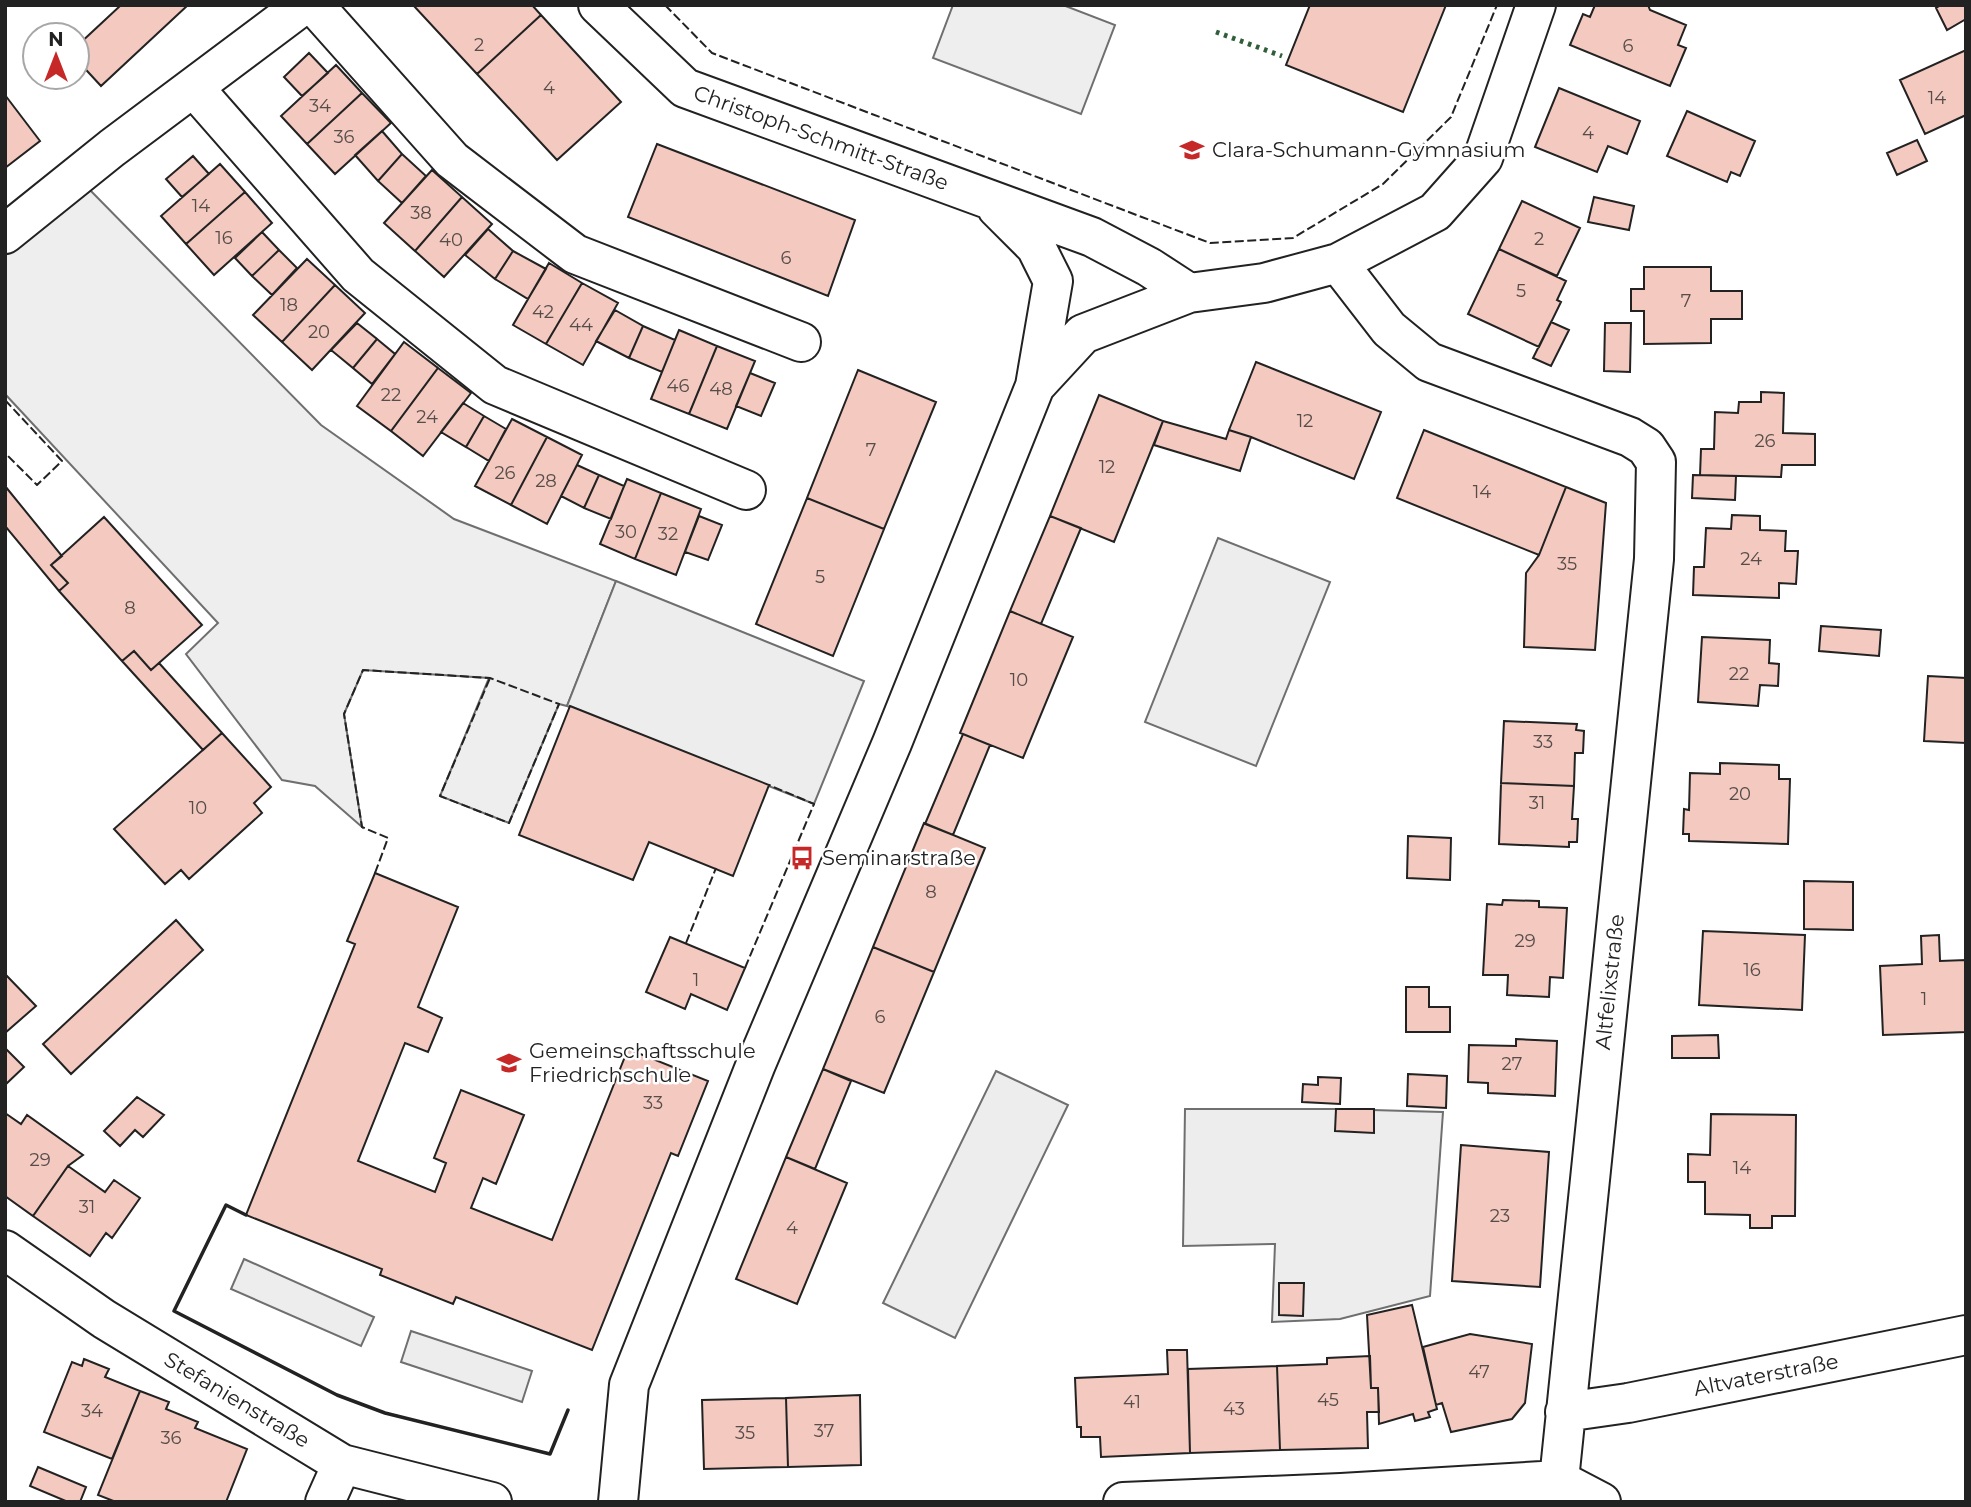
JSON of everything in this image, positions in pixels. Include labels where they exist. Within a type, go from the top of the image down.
[{"type":"street","points":[[5,234],[54,192],[303,5]]},
{"type":"street","points":[[314,5],[452,160],[575,254],[801,342]]},
{"type":"street","name":"Christoph-Schmitt-Straße","points":[[597,5],[685,88],[1092,237],[1149,267],[1189,293]]},
{"type":"street","points":[[618,1502],[629,1385],[756,1064],[892,743],[1035,386],[1083,334],[1189,293],[1264,283],[1338,263],[1435,212],[1483,158],[1536,5]]},
{"type":"street","points":[[194,88],[358,275],[495,385],[746,490]]},
{"type":"street","name":"Christoph-Schmitt-Straße","points":[[991,201],[1037,247],[1054,281],[1035,386]]},
{"type":"street","name":"Altfelixstraße","points":[[1338,263],[1389,329],[1429,362],[1630,437],[1646,447],[1656,462],[1654,559],[1557,1491]]},
{"type":"street","name":"Stefanienstraße","points":[[5,1250],[104,1319],[342,1464],[492,1502]]},
{"type":"street","name":"Altvaterstraße","points":[[1565,1412],[1628,1403],[1966,1335]]},
{"type":"street","points":[[325,1502],[342,1464]]},
{"type":"street","points":[[1123,1502],[1341,1493],[1557,1491],[1601,1502]]},
{"type":"shaded area","points":[[953,5],[1063,5],[1115,25],[1081,114],[933,58]]},
{"type":"shaded area","points":[[87,187],[321,425],[454,519],[616,581],[567,706],[559,704],[509,823],[440,796],[489,678],[363,670],[344,714],[362,827],[315,786],[282,780],[186,654],[218,623],[5,394],[5,254]]},
{"type":"shaded area","points":[[1218,538],[1330,582],[1256,766],[1145,722]]},
{"type":"shaded area","points":[[616,581],[864,681],[814,804],[567,706]]},
{"type":"shaded area","points":[[996,1071],[1068,1105],[955,1338],[883,1303]]},
{"type":"shaded area","points":[[1185,1109],[1443,1112],[1430,1296],[1340,1319],[1272,1322],[1275,1244],[1183,1246]]},
{"type":"shaded area","points":[[244,1259],[374,1317],[361,1346],[231,1289]]},
{"type":"shaded area","points":[[411,1331],[532,1371],[522,1402],[401,1362]]},
{"type":"building","points":[[121,5],[188,5],[101,86],[91,75],[91,33]]},
{"type":"building","points":[[413,5],[532,5],[541,15],[477,74]]},
{"type":"building","points":[[1310,5],[1446,5],[1403,112],[1286,65]]},
{"type":"building","points":[[1595,5],[1648,5],[1650,10],[1686,25],[1678,45],[1686,48],[1670,86],[1570,45],[1583,14],[1590,17]]},
{"type":"building","points":[[1941,5],[1966,5],[1966,19],[1947,30],[1936,8]]},
{"type":"building","points":[[541,15],[621,102],[557,160],[477,74]]},
{"type":"building","points":[[1966,50],[1966,115],[1925,134],[1900,80]]},
{"type":"building","points":[[309,53],[328,73],[302,96],[284,77]]},
{"type":"building","points":[[336,65],[362,93],[307,144],[281,116]]},
{"type":"building","points":[[1559,88],[1640,121],[1627,154],[1608,146],[1597,172],[1535,147]]},
{"type":"building","points":[[362,93],[391,123],[335,174],[307,144]]},
{"type":"building","points":[[5,95],[40,141],[5,168]]},
{"type":"building","points":[[1687,111],[1755,141],[1740,176],[1731,172],[1727,182],[1667,156]]},
{"type":"building","points":[[382,131],[402,154],[378,181],[355,155]]},
{"type":"building","points":[[1917,140],[1927,161],[1897,175],[1887,153]]},
{"type":"building","points":[[657,144],[855,220],[828,296],[628,217]]},
{"type":"building","points":[[402,154],[426,176],[402,203],[378,181]]},
{"type":"building","points":[[193,156],[209,174],[182,197],[166,179]]},
{"type":"building","points":[[220,164],[245,192],[186,244],[161,216]]},
{"type":"building","points":[[432,170],[462,197],[415,251],[384,223]]},
{"type":"building","points":[[245,192],[272,223],[214,275],[186,244]]},
{"type":"building","points":[[462,197],[492,224],[444,277],[415,251]]},
{"type":"building","points":[[1594,197],[1634,206],[1629,230],[1588,222]]},
{"type":"building","points":[[1522,201],[1580,228],[1557,276],[1499,249]]},
{"type":"building","points":[[488,229],[513,251],[495,279],[465,255]]},
{"type":"building","points":[[262,232],[279,250],[252,276],[235,258]]},
{"type":"building","points":[[1499,249],[1566,281],[1557,300],[1561,302],[1539,347],[1468,314]]},
{"type":"building","points":[[279,250],[297,268],[272,295],[252,276]]},
{"type":"building","points":[[513,251],[546,269],[528,299],[495,279]]},
{"type":"building","points":[[307,259],[335,285],[282,342],[253,315]]},
{"type":"building","points":[[549,263],[582,283],[546,344],[513,325]]},
{"type":"building","points":[[1644,267],[1711,267],[1711,291],[1742,291],[1742,319],[1711,319],[1711,343],[1644,344],[1644,311],[1631,311],[1631,289],[1644,289]]},
{"type":"building","points":[[582,283],[618,303],[583,365],[546,344]]},
{"type":"building","points":[[335,285],[365,313],[312,370],[282,342]]},
{"type":"building","points":[[615,310],[643,326],[629,358],[596,341]]},
{"type":"building","points":[[1551,322],[1569,330],[1551,366],[1533,358]]},
{"type":"building","points":[[357,323],[377,339],[353,368],[331,350]]},
{"type":"building","points":[[1605,323],[1631,323],[1630,372],[1604,371]]},
{"type":"building","points":[[643,326],[675,340],[662,372],[629,358]]},
{"type":"building","points":[[679,330],[717,346],[689,414],[651,399]]},
{"type":"building","points":[[377,339],[395,354],[372,384],[353,368]]},
{"type":"building","points":[[404,342],[438,368],[391,431],[357,406]]},
{"type":"building","points":[[717,346],[755,361],[727,429],[689,414]]},
{"type":"building","points":[[1256,362],[1381,412],[1354,479],[1229,430]]},
{"type":"building","points":[[438,368],[471,393],[423,456],[391,431]]},
{"type":"building","points":[[858,370],[936,402],[884,529],[807,498]]},
{"type":"building","points":[[750,373],[775,383],[761,416],[736,406]]},
{"type":"building","points":[[1761,392],[1784,393],[1783,433],[1815,434],[1815,465],[1782,465],[1781,477],[1700,475],[1701,449],[1714,449],[1715,412],[1738,413],[1739,402],[1761,402]]},
{"type":"building","points":[[1099,395],[1163,421],[1114,542],[1050,516]]},
{"type":"building","points":[[463,403],[484,416],[466,447],[441,432]]},
{"type":"building","points":[[484,416],[506,429],[489,461],[466,447]]},
{"type":"building","points":[[512,419],[547,437],[511,505],[475,486]]},
{"type":"building","points":[[1163,421],[1226,439],[1229,430],[1251,437],[1240,471],[1154,445]]},
{"type":"building","points":[[1424,430],[1566,487],[1539,555],[1397,498]]},
{"type":"building","points":[[547,437],[582,455],[547,524],[511,505]]},
{"type":"building","points":[[577,465],[599,475],[584,508],[561,496]]},
{"type":"building","points":[[599,475],[624,486],[611,519],[584,508]]},
{"type":"building","points":[[1693,475],[1736,476],[1735,500],[1692,498]]},
{"type":"building","points":[[627,479],[661,493],[635,559],[600,544]]},
{"type":"building","points":[[5,486],[62,556],[51,565],[68,583],[59,591],[5,526]]},
{"type":"building","points":[[1566,487],[1606,503],[1595,650],[1524,647],[1526,573],[1539,555]]},
{"type":"building","points":[[661,493],[701,509],[676,575],[635,559]]},
{"type":"building","points":[[807,498],[884,529],[833,656],[756,624]]},
{"type":"building","points":[[1732,515],[1760,516],[1760,530],[1786,531],[1785,551],[1798,551],[1796,584],[1779,583],[1779,598],[1693,595],[1694,567],[1704,567],[1706,528],[1731,529]]},
{"type":"building","points":[[699,516],[722,525],[708,560],[685,552]]},
{"type":"building","points":[[1050,516],[1081,528],[1041,624],[1010,611]]},
{"type":"building","points":[[104,517],[202,625],[151,670],[134,651],[122,661],[59,591],[68,583],[51,565]]},
{"type":"building","points":[[1010,611],[1073,637],[1023,758],[960,733]]},
{"type":"building","points":[[1821,626],[1881,630],[1879,656],[1819,651]]},
{"type":"building","points":[[1702,637],[1770,640],[1769,663],[1779,664],[1778,686],[1760,685],[1758,706],[1698,702]]},
{"type":"building","points":[[134,651],[151,670],[159,663],[222,733],[203,750],[122,661]]},
{"type":"building","points":[[1928,676],[1966,678],[1966,743],[1924,741]]},
{"type":"building","points":[[570,706],[769,785],[733,876],[649,842],[633,880],[519,835]]},
{"type":"building","points":[[1504,721],[1577,724],[1576,730],[1584,731],[1583,753],[1575,753],[1574,786],[1501,783]]},
{"type":"building","points":[[222,733],[271,787],[254,803],[262,813],[189,879],[181,870],[165,884],[114,829]]},
{"type":"building","points":[[963,734],[990,745],[953,835],[925,824]]},
{"type":"building","points":[[1720,763],[1779,765],[1779,779],[1790,779],[1788,844],[1689,841],[1689,834],[1683,834],[1684,809],[1689,810],[1690,773],[1720,774]]},
{"type":"building","points":[[1501,783],[1574,786],[1572,819],[1578,819],[1577,842],[1569,842],[1569,847],[1499,844]]},
{"type":"building","points":[[924,823],[985,848],[934,972],[873,947]]},
{"type":"building","points":[[1408,836],[1451,838],[1450,880],[1407,878]]},
{"type":"building","points":[[375,873],[458,907],[418,1007],[442,1018],[428,1052],[405,1043],[358,1161],[435,1192],[446,1163],[434,1158],[461,1090],[524,1115],[496,1184],[483,1178],[471,1208],[552,1240],[628,1049],[708,1081],[678,1156],[671,1153],[592,1350],[456,1297],[453,1304],[380,1275],[382,1269],[246,1215],[355,944],[347,941]]},
{"type":"building","points":[[1804,881],[1853,882],[1853,930],[1804,929]]},
{"type":"building","points":[[1503,900],[1539,901],[1539,907],[1567,908],[1563,978],[1550,977],[1549,997],[1507,995],[1508,975],[1483,975],[1487,904],[1502,905]]},
{"type":"building","points":[[176,920],[203,950],[71,1074],[43,1044]]},
{"type":"building","points":[[1703,931],[1805,935],[1802,1010],[1699,1005]]},
{"type":"building","points":[[1939,935],[1940,961],[1966,960],[1966,1032],[1883,1035],[1880,966],[1922,964],[1921,936]]},
{"type":"building","points":[[670,937],[745,968],[727,1010],[691,994],[685,1009],[646,992]]},
{"type":"building","points":[[873,947],[934,972],[884,1093],[823,1069]]},
{"type":"building","points":[[5,974],[36,1006],[5,1033]]},
{"type":"building","points":[[1406,987],[1429,987],[1429,1007],[1450,1007],[1450,1032],[1406,1032]]},
{"type":"building","points":[[1718,1035],[1719,1058],[1672,1058],[1672,1036]]},
{"type":"building","points":[[1516,1039],[1557,1041],[1555,1096],[1488,1093],[1488,1083],[1468,1082],[1469,1045],[1516,1046]]},
{"type":"building","points":[[5,1048],[24,1067],[6,1084],[5,1083]]},
{"type":"building","points":[[823,1069],[851,1081],[815,1169],[786,1157]]},
{"type":"building","points":[[1408,1074],[1447,1076],[1446,1108],[1407,1106]]},
{"type":"building","points":[[1318,1077],[1341,1078],[1340,1104],[1302,1102],[1303,1084],[1318,1085]]},
{"type":"building","points":[[137,1097],[164,1115],[143,1137],[135,1130],[120,1146],[104,1131]]},
{"type":"building","points":[[1336,1109],[1374,1109],[1374,1133],[1335,1131]]},
{"type":"building","points":[[5,1113],[21,1124],[27,1115],[83,1155],[68,1166],[33,1216],[5,1196]]},
{"type":"building","points":[[1711,1114],[1796,1115],[1795,1216],[1772,1216],[1772,1228],[1750,1228],[1750,1215],[1705,1214],[1705,1182],[1688,1182],[1688,1154],[1710,1155]]},
{"type":"building","points":[[1461,1145],[1549,1152],[1540,1287],[1452,1281]]},
{"type":"building","points":[[786,1157],[847,1183],[797,1304],[736,1279]]},
{"type":"building","points":[[68,1166],[105,1192],[114,1180],[140,1198],[112,1238],[106,1233],[90,1256],[33,1216]]},
{"type":"building","points":[[1279,1283],[1304,1283],[1303,1316],[1279,1315]]},
{"type":"building","points":[[1412,1305],[1437,1409],[1428,1412],[1430,1417],[1415,1421],[1413,1414],[1379,1424],[1378,1388],[1371,1388],[1367,1315]]},
{"type":"building","points":[[1470,1334],[1532,1344],[1525,1403],[1512,1419],[1451,1432],[1442,1403],[1436,1405],[1423,1347]]},
{"type":"building","points":[[1167,1350],[1187,1350],[1190,1453],[1101,1457],[1100,1437],[1081,1437],[1081,1427],[1077,1427],[1075,1378],[1168,1374]]},
{"type":"building","points":[[1370,1356],[1371,1388],[1378,1388],[1379,1412],[1367,1412],[1368,1448],[1280,1450],[1277,1366],[1327,1364],[1327,1358]]},
{"type":"building","points":[[84,1359],[109,1369],[105,1377],[140,1391],[112,1459],[44,1432],[72,1362],[82,1366]]},
{"type":"building","points":[[1277,1366],[1280,1450],[1190,1453],[1188,1369]]},
{"type":"building","points":[[140,1391],[169,1402],[166,1409],[198,1422],[195,1428],[247,1449],[226,1502],[116,1502],[98,1495]]},
{"type":"building","points":[[860,1395],[861,1465],[788,1467],[786,1398]]},
{"type":"building","points":[[786,1398],[788,1467],[704,1469],[702,1400]]},
{"type":"building","points":[[38,1467],[86,1487],[80,1502],[68,1502],[30,1486]]},
{"type":"hedge","points":[[1216,32],[1282,56]]},
{"type":"fence","points":[[665,5],[712,53],[1210,243],[1293,238],[1383,184],[1451,117],[1497,5]]},
{"type":"fence","points":[[5,400],[62,461],[37,485],[5,453]]},
{"type":"fence","points":[[375,873],[388,838],[362,827],[344,714],[363,670],[490,678],[559,704],[509,823],[440,796],[490,678]]},
{"type":"fence","points":[[745,968],[814,804],[769,785]]},
{"type":"fence","points":[[686,943],[716,868]]},
{"type":"wall","points":[[246,1215],[226,1205],[174,1311],[337,1395],[385,1413],[550,1454],[568,1410]]},
{"type":"place","name":"Clara-Schumann-Gymnasium","points":[[1192,150]]},
{"type":"place","name":"Seminarstraße","points":[[802,858]]},
{"type":"place","name":"Gemeinschaftsschule Friedrichschule","points":[[509,1063]]}]
